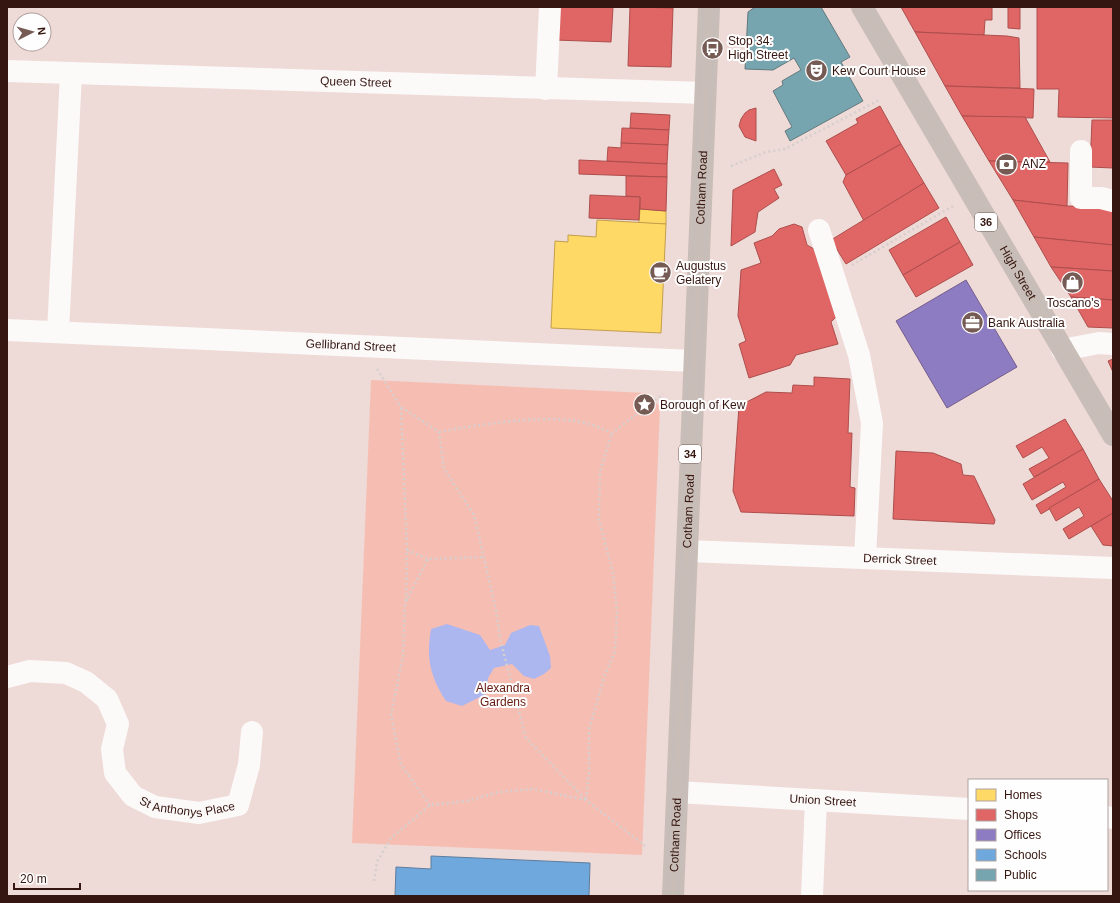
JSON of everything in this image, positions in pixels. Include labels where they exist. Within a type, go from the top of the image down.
[{"type":"main road","name":"Cotham Road","points":[[673,896],[709,7]]},
{"type":"main road","name":"High Street","points":[[862,7],[970,195],[1113,435]]},
{"type":"street","points":[[546,89],[550,7]]},
{"type":"street","name":"Queen Street","points":[[7,72],[705,93]]},
{"type":"street","points":[[58,332],[71,74]]},
{"type":"street","points":[[1081,151],[1081,198],[1101,198],[1113,201]]},
{"type":"street","points":[[819,230],[859,355],[872,423],[865,557]]},
{"type":"street","name":"Gellibrand Street","points":[[7,330],[694,361]]},
{"type":"street","points":[[1062,350],[1099,343],[1113,344]]},
{"type":"street","name":"Derrick Street","points":[[686,551],[1113,568]]},
{"type":"street","name":"St Anthonys Place","points":[[7,678],[30,671],[66,674],[86,682],[107,699],[118,724],[112,749],[115,773],[133,796],[155,807],[199,813],[238,805],[249,765],[252,732]]},
{"type":"street","name":"Union Street","points":[[677,792],[968,809]]},
{"type":"street","points":[[812,896],[816,800]]},
{"type":"path","points":[[731,166],[766,152],[785,149],[881,99]]},
{"type":"path","points":[[834,276],[970,195]]},
{"type":"path","points":[[364,347],[401,407],[439,432],[466,427],[550,419],[588,423],[612,434]]},
{"type":"path","points":[[586,800],[589,773],[589,730],[604,677],[615,650],[617,612],[613,573],[599,520],[600,471],[612,434],[663,394]]},
{"type":"path","points":[[401,407],[407,550],[406,603],[403,656],[391,715],[401,765],[430,805]]},
{"type":"path","points":[[439,432],[444,469],[474,515],[485,557],[496,610],[500,639],[526,738],[586,800],[645,846]]},
{"type":"path","points":[[407,550],[428,559],[485,557]]},
{"type":"path","points":[[406,603],[428,559]]},
{"type":"path","points":[[374,881],[377,862],[391,838],[430,805],[467,801],[499,792],[533,790],[586,800]]},
{"type":"green space","name":"Alexandra Gardens","points":[[371,380],[647,393],[660,407],[642,855],[352,843]]},
{"type":"water","points":[[447,624],[480,635],[490,650],[505,645],[511,633],[530,625],[539,626],[550,656],[551,668],[544,674],[534,679],[524,676],[512,664],[494,668],[488,678],[486,694],[462,706],[446,701],[433,675],[429,658],[429,649],[431,629]]},
{"type":"building: Homes","points":[[640,209],[666,211],[666,224],[639,223]]},
{"type":"building: Homes","points":[[597,220],[666,224],[661,333],[551,328],[555,241],[568,242],[568,235],[596,237]]},
{"type":"building: Shops","points":[[557,7],[613,7],[611,42],[555,40]]},
{"type":"building: Shops","points":[[630,7],[673,8],[671,67],[628,66]]},
{"type":"building: Shops","points":[[901,7],[992,7],[992,20],[985,20],[984,35],[915,32]]},
{"type":"building: Shops","points":[[1008,7],[1020,7],[1020,29],[1008,28]]},
{"type":"building: Shops","points":[[1037,7],[1113,7],[1113,118],[1058,117],[1059,89],[1037,89]]},
{"type":"building: Shops","points":[[915,32],[1007,36],[1019,38],[1020,88],[945,86]]},
{"type":"building: Shops","points":[[945,86],[1034,89],[1033,118],[962,116]]},
{"type":"building: Shops","points":[[880,106],[901,144],[846,175],[826,141],[858,123],[856,119]]},
{"type":"building: Shops","points":[[756,108],[756,141],[745,137],[739,126],[745,113]]},
{"type":"building: Shops","points":[[631,113],[670,115],[669,130],[630,128]]},
{"type":"building: Shops","points":[[962,116],[1025,117],[1050,162],[989,161]]},
{"type":"building: Shops","points":[[1092,120],[1113,120],[1113,168],[1090,167]]},
{"type":"building: Shops","points":[[622,128],[669,130],[668,145],[621,143]]},
{"type":"building: Shops","points":[[621,143],[668,145],[667,164],[607,161],[608,147],[621,148]]},
{"type":"building: Shops","points":[[901,144],[924,183],[864,221],[843,182],[846,175]]},
{"type":"building: Shops","points":[[579,160],[667,164],[667,177],[579,174]]},
{"type":"building: Shops","points":[[989,161],[1068,163],[1067,206],[1013,200]]},
{"type":"building: Shops","points":[[774,169],[782,185],[774,189],[779,198],[758,212],[755,232],[731,246],[733,190]]},
{"type":"building: Shops","points":[[626,176],[667,177],[666,211],[640,209],[640,197],[626,196]]},
{"type":"building: Shops","points":[[924,183],[939,208],[846,264],[831,240]]},
{"type":"building: Shops","points":[[590,195],[640,197],[639,220],[589,218]]},
{"type":"building: Shops","points":[[1013,200],[1067,206],[1113,207],[1113,245],[1034,237]]},
{"type":"building: Shops","points":[[946,217],[960,242],[903,275],[889,250]]},
{"type":"building: Shops","points":[[794,224],[802,227],[807,245],[814,249],[836,317],[831,322],[838,344],[796,355],[790,365],[749,378],[739,344],[746,341],[738,316],[741,270],[761,263],[754,243],[772,236],[779,229]]},
{"type":"building: Shops","points":[[1034,237],[1113,245],[1113,271],[1051,267]]},
{"type":"building: Shops","points":[[960,242],[973,265],[916,297],[903,275]]},
{"type":"building: Shops","points":[[1051,267],[1113,271],[1113,300],[1071,297]]},
{"type":"building: Shops","points":[[1071,297],[1113,300],[1113,328],[1088,327]]},
{"type":"building: Shops","points":[[1113,359],[1113,372],[1108,361]]},
{"type":"building: Shops","points":[[814,377],[850,379],[848,433],[852,433],[850,487],[855,488],[854,516],[741,512],[733,491],[739,406],[766,392],[792,393],[793,385],[814,386]]},
{"type":"building: Shops","points":[[1065,419],[1083,449],[1034,477],[1029,469],[1049,458],[1042,447],[1023,458],[1016,446]]},
{"type":"building: Shops","points":[[1083,449],[1099,479],[1041,514],[1036,505],[1066,487],[1063,482],[1032,500],[1023,484]]},
{"type":"building: Shops","points":[[896,451],[933,453],[961,464],[963,475],[974,476],[995,520],[994,524],[893,519]]},
{"type":"building: Shops","points":[[1099,479],[1113,501],[1113,513],[1069,539],[1063,529],[1084,516],[1079,507],[1056,521],[1049,508]]},
{"type":"building: Shops","points":[[1113,513],[1113,546],[1103,545],[1091,526]]},
{"type":"building: Offices","points":[[966,280],[1017,367],[947,408],[896,321]]},
{"type":"building: Schools","points":[[431,856],[590,863],[589,896],[395,896],[396,867],[431,869]]},
{"type":"building: Public","name":"Kew Court House","points":[[755,7],[821,7],[850,57],[841,62],[863,101],[790,141],[785,131],[792,127],[773,91],[783,85],[782,81],[801,70],[794,58],[773,70],[745,69],[748,12]]},
{"type":"tram line","points":[[667,896],[703,7]]},
{"type":"tram line","points":[[679,896],[715,7]]},
{"type":"tram line","points":[[855,7],[1113,447]]},
{"type":"tram line","points":[[869,7],[1113,424]]},
{"type":"place","name":"Stop 34: High Street","points":[[713,48]]},
{"type":"place","name":"Kew Court House","points":[[817,71]]},
{"type":"place","name":"ANZ","points":[[1007,164]]},
{"type":"place","name":"Augustus Gelatery","points":[[661,273]]},
{"type":"place","name":"Toscano's","points":[[1073,282]]},
{"type":"place","name":"Bank Australia","points":[[973,323]]},
{"type":"place","name":"Borough of Kew","points":[[644,405]]}]
